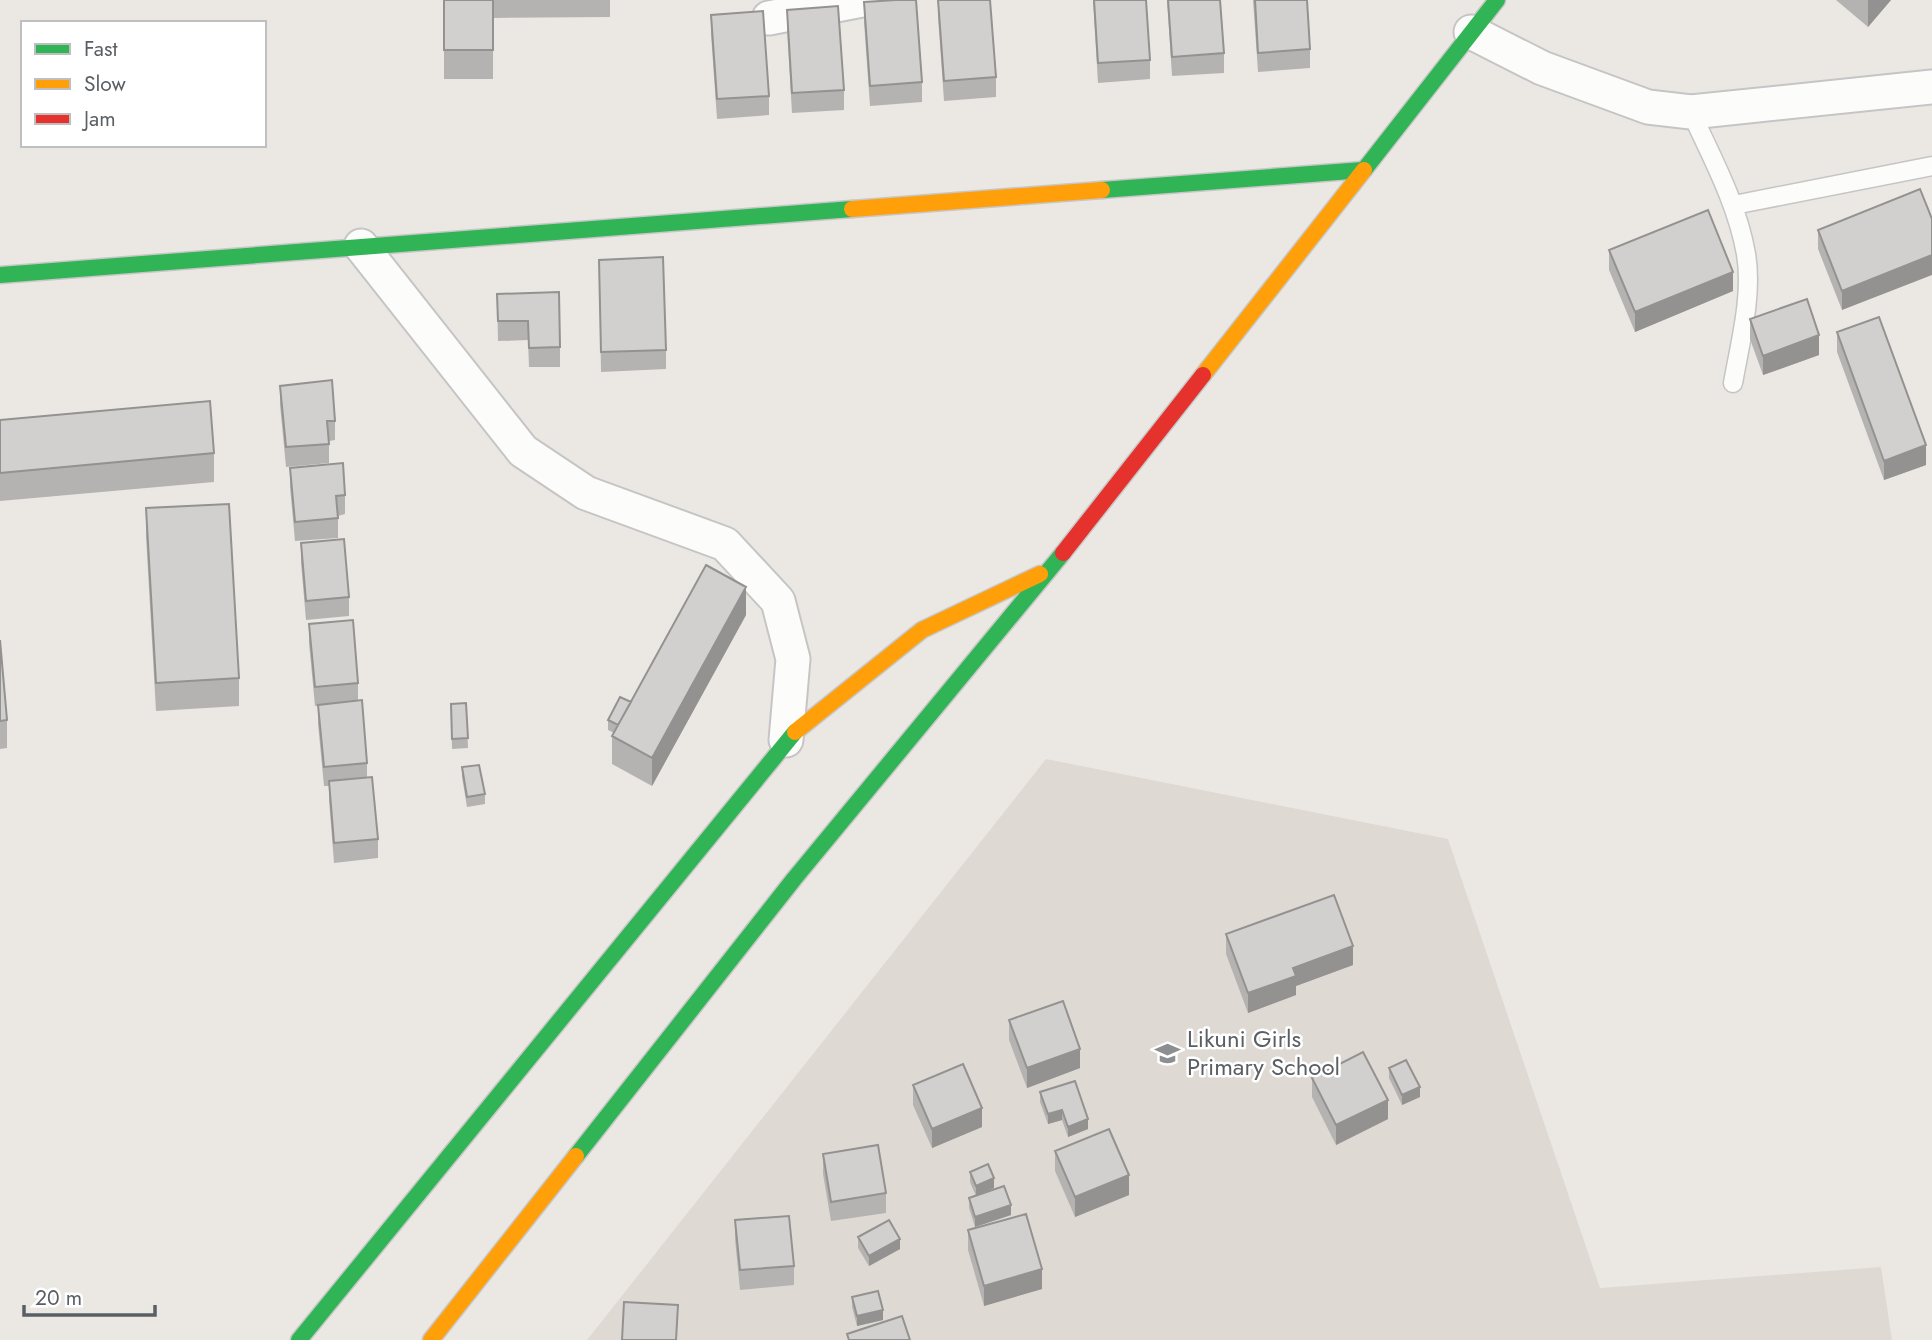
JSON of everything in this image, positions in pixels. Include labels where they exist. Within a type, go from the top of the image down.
[{"type":"street","points":[[769,18],[862,0]]},
{"type":"street","points":[[431,1340],[794,879],[1051,568],[1497,0]]},
{"type":"street","points":[[1471,32],[1542,68],[1648,107],[1691,112],[1932,87]]},
{"type":"street","points":[[0,275],[1363,170]]},
{"type":"street","points":[[361,246],[523,451],[586,493],[724,544],[778,601],[793,659],[786,740]]},
{"type":"street","points":[[299,1340],[786,740],[922,629],[1051,568]]},
{"type":"lane","points":[[1691,112],[1734,205],[1746,256],[1744,317],[1733,383]]},
{"type":"lane","points":[[1734,205],[1932,166]]},
{"type":"shaded area","name":"Likuni Girls Primary School","points":[[1046,759],[1448,839],[1600,1288],[1881,1267],[1892,1340],[587,1340]]},
{"type":"building","points":[[444,0],[493,0],[493,50],[444,50]]},
{"type":"building","points":[[916,0],[922,82],[870,86],[864,2]]},
{"type":"building","points":[[938,0],[990,0],[996,77],[944,81]]},
{"type":"building","points":[[1094,0],[1146,0],[1150,60],[1098,63]]},
{"type":"building","points":[[1168,0],[1220,0],[1224,53],[1172,57]]},
{"type":"building","points":[[1255,0],[1307,0],[1310,49],[1258,53]]},
{"type":"building","points":[[838,6],[844,90],[792,93],[787,10]]},
{"type":"building","points":[[763,11],[769,96],[717,99],[711,15]]},
{"type":"building","points":[[1920,189],[1932,219],[1932,255],[1842,291],[1818,230]]},
{"type":"building","points":[[1708,210],[1733,272],[1635,312],[1609,250]]},
{"type":"building","points":[[663,257],[666,350],[601,352],[599,260]]},
{"type":"building","points":[[559,292],[560,347],[529,348],[528,321],[498,321],[497,294]]},
{"type":"building","points":[[1807,299],[1819,335],[1763,356],[1750,319]]},
{"type":"building","points":[[1879,317],[1926,445],[1884,461],[1837,332]]},
{"type":"building","points":[[332,380],[335,421],[327,421],[329,444],[286,447],[280,386]]},
{"type":"building","points":[[210,401],[214,453],[0,473],[0,420]]},
{"type":"building","points":[[343,463],[345,495],[336,496],[338,518],[295,522],[290,468]]},
{"type":"building","points":[[229,504],[239,678],[156,683],[146,508]]},
{"type":"building","points":[[344,539],[349,597],[306,601],[301,543]]},
{"type":"building","points":[[706,565],[746,587],[652,758],[612,736]]},
{"type":"building","points":[[353,620],[358,683],[315,687],[309,624]]},
{"type":"building","points":[[0,640],[7,720],[0,721]]},
{"type":"building","points":[[620,697],[631,702],[618,725],[608,720]]},
{"type":"building","points":[[362,700],[367,763],[324,767],[318,705]]},
{"type":"building","points":[[466,703],[468,738],[452,739],[451,704]]},
{"type":"building","points":[[479,765],[485,794],[467,797],[462,767]]},
{"type":"building","points":[[372,777],[378,839],[334,843],[329,781]]},
{"type":"building","points":[[1334,895],[1353,946],[1293,968],[1296,976],[1248,993],[1226,934]]},
{"type":"building","points":[[1063,1001],[1080,1049],[1027,1068],[1009,1020]]},
{"type":"building","points":[[1363,1052],[1388,1100],[1336,1125],[1312,1078]]},
{"type":"building","points":[[1406,1060],[1420,1087],[1402,1095],[1389,1068]]},
{"type":"building","points":[[963,1064],[982,1108],[932,1129],[913,1085]]},
{"type":"building","points":[[1075,1081],[1088,1119],[1068,1127],[1062,1110],[1048,1114],[1040,1092]]},
{"type":"building","points":[[1109,1129],[1129,1175],[1075,1197],[1055,1151]]},
{"type":"building","points":[[878,1145],[886,1193],[831,1202],[823,1154]]},
{"type":"building","points":[[988,1164],[994,1178],[976,1186],[970,1172]]},
{"type":"building","points":[[1004,1186],[1011,1205],[975,1217],[969,1198]]},
{"type":"building","points":[[1026,1214],[1042,1269],[984,1286],[968,1230]]},
{"type":"building","points":[[789,1216],[794,1266],[740,1270],[735,1220]]},
{"type":"building","points":[[889,1220],[900,1239],[869,1256],[858,1237]]},
{"type":"building","points":[[878,1291],[883,1310],[857,1316],[852,1297]]},
{"type":"building","points":[[624,1302],[678,1305],[676,1340],[622,1340]]},
{"type":"building","points":[[902,1316],[910,1340],[849,1340],[847,1334]]},
{"type":"traffic: fast","points":[[1364,170],[1497,0]]},
{"type":"traffic: fast","points":[[1102,190],[1363,170]]},
{"type":"traffic: fast","points":[[0,275],[852,209]]},
{"type":"traffic: fast","points":[[576,1156],[794,879],[1063,553]]},
{"type":"traffic: fast","points":[[299,1340],[795,732]]},
{"type":"traffic: slow","points":[[1203,375],[1364,170]]},
{"type":"traffic: slow","points":[[852,209],[1102,190]]},
{"type":"traffic: slow","points":[[795,732],[922,630],[1040,574]]},
{"type":"traffic: slow","points":[[431,1340],[576,1156]]},
{"type":"traffic: jam","points":[[1063,553],[1203,375]]},
{"type":"place","name":"Likuni Girls Primary School","points":[[1167,1053]]}]
